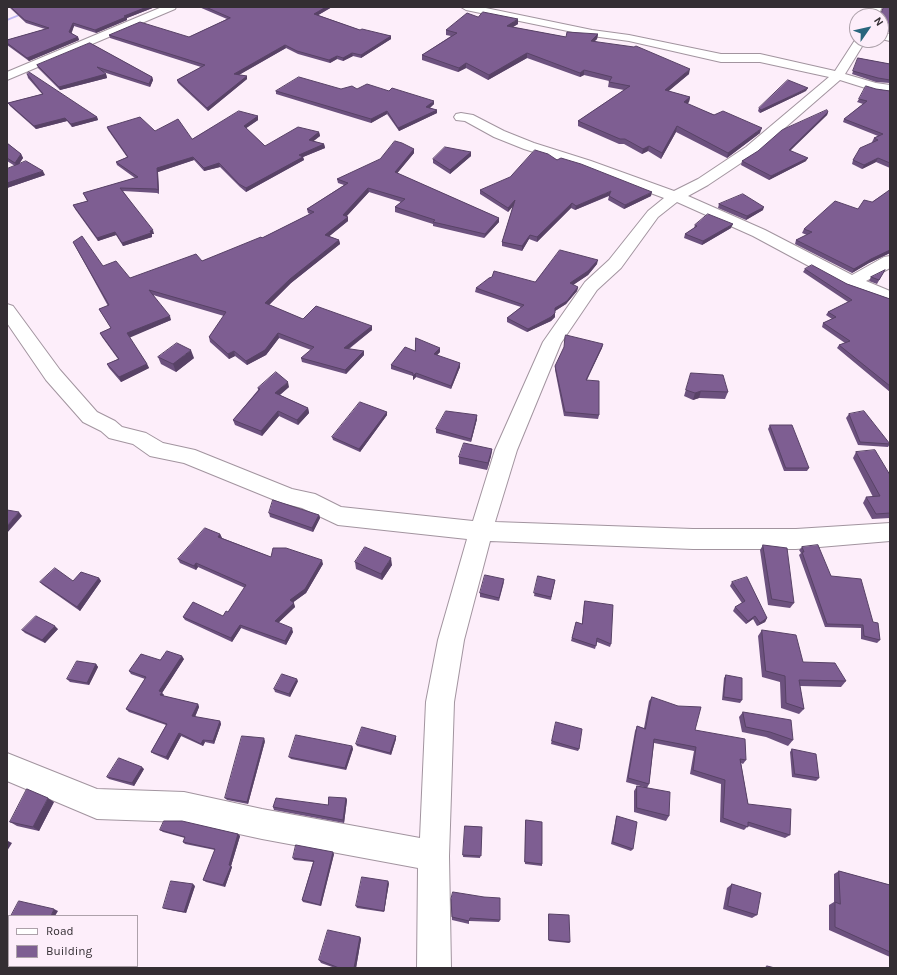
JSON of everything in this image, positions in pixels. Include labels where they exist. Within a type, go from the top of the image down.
[{"type":"street","points":[[7,76],[171,7]]},
{"type":"street","points":[[466,7],[592,33],[629,38],[721,58],[760,58],[822,71],[875,87],[890,89]]},
{"type":"street","points":[[434,968],[434,856],[440,702],[451,640],[481,531],[506,450],[552,342],[591,286],[615,264],[653,214],[676,196],[703,182],[751,150],[838,76],[855,48]]},
{"type":"street","points":[[461,117],[468,118],[499,134],[529,146],[586,164],[665,194],[676,196],[759,233],[852,282],[890,297]]},
{"type":"street","points":[[852,282],[890,261]]},
{"type":"street","points":[[7,310],[53,375],[85,412],[90,417],[108,426],[116,434],[139,438],[157,450],[187,456],[290,497],[307,500],[338,516],[481,531],[724,539],[796,539],[890,532]]},
{"type":"street","points":[[7,767],[97,804],[184,807],[262,824],[434,856]]},
{"type":"building","points":[[11,7],[147,7],[95,30],[73,23],[69,32],[78,37],[27,58],[7,43],[7,40],[49,28],[25,20]]},
{"type":"building","points":[[206,7],[326,7],[314,14],[360,30],[362,29],[391,36],[361,55],[352,53],[343,58],[337,56],[329,60],[297,51],[285,45],[234,74],[247,76],[207,108],[177,80],[205,65],[109,35],[140,22],[189,37],[230,18]]},
{"type":"building","points":[[884,7],[890,7],[890,29],[889,8]]},
{"type":"building","points":[[483,12],[518,19],[507,26],[566,37],[567,32],[598,34],[591,41],[634,47],[636,46],[690,69],[665,90],[690,97],[684,102],[714,115],[723,111],[762,128],[728,153],[677,126],[662,153],[649,146],[643,149],[625,139],[620,139],[578,121],[630,86],[609,82],[612,77],[584,70],[580,73],[527,53],[489,75],[466,63],[459,68],[422,55],[457,33],[446,30],[467,13],[478,17]]},
{"type":"building","points":[[90,43],[152,77],[149,84],[97,67],[106,74],[59,87],[37,65]]},
{"type":"building","points":[[858,58],[890,64],[890,80],[853,71]]},
{"type":"building","points":[[29,72],[97,117],[71,124],[65,118],[34,126],[8,103],[43,94],[27,74]]},
{"type":"building","points":[[299,77],[341,89],[352,86],[357,89],[367,84],[389,91],[392,88],[434,101],[426,107],[437,110],[398,128],[387,111],[371,119],[276,91]]},
{"type":"building","points":[[788,80],[808,88],[761,110],[759,108]]},
{"type":"building","points":[[866,86],[890,91],[890,163],[878,158],[864,165],[853,160],[860,148],[878,140],[874,138],[883,134],[844,119],[867,101],[859,99]]},
{"type":"building","points":[[827,110],[828,112],[789,150],[808,158],[771,176],[742,161],[758,151],[782,130]]},
{"type":"building","points":[[239,111],[258,116],[244,126],[265,146],[298,127],[319,132],[309,140],[324,144],[299,155],[303,157],[246,188],[239,184],[219,163],[204,168],[193,157],[157,168],[158,190],[120,188],[153,230],[150,231],[151,233],[122,243],[115,232],[97,238],[73,205],[88,201],[83,193],[138,177],[116,162],[128,157],[107,127],[140,117],[155,131],[178,119],[192,139]]},
{"type":"building","points":[[395,141],[414,149],[395,172],[499,218],[485,234],[433,222],[435,220],[395,207],[405,199],[368,188],[343,215],[348,217],[325,235],[339,240],[290,279],[265,303],[303,319],[316,306],[372,326],[344,348],[364,351],[345,370],[301,358],[314,347],[278,333],[265,350],[246,361],[234,351],[228,354],[209,337],[226,312],[149,290],[170,316],[127,333],[147,364],[119,377],[107,364],[119,359],[100,333],[111,328],[99,309],[109,305],[73,242],[82,236],[103,266],[116,261],[130,278],[196,254],[202,261],[261,237],[262,238],[314,212],[307,209],[348,183],[337,179],[380,159]]},
{"type":"building","points":[[7,143],[21,154],[15,163],[7,158]]},
{"type":"building","points":[[445,147],[471,152],[450,170],[433,159]]},
{"type":"building","points":[[535,150],[548,154],[557,160],[561,158],[581,164],[652,192],[625,205],[609,196],[611,191],[576,206],[572,203],[537,237],[530,235],[522,246],[502,242],[515,200],[508,208],[480,190],[510,177]]},
{"type":"building","points":[[26,161],[43,171],[7,183],[7,169]]},
{"type":"building","points":[[890,190],[890,250],[854,269],[796,240],[812,232],[804,229],[835,201],[858,209],[864,200],[872,202]]},
{"type":"building","points":[[743,194],[764,207],[747,216],[719,204]]},
{"type":"building","points":[[708,214],[733,224],[703,241],[685,234],[697,226],[695,225]]},
{"type":"building","points":[[560,250],[598,260],[588,271],[570,283],[578,287],[567,301],[555,308],[555,313],[551,317],[528,329],[507,318],[524,305],[476,288],[492,277],[494,271],[535,282]]},
{"type":"building","points":[[812,265],[847,284],[890,299],[890,386],[839,345],[850,341],[823,323],[836,317],[828,312],[852,300],[805,269]]},
{"type":"building","points":[[885,270],[879,280],[871,277]]},
{"type":"building","points":[[566,335],[603,344],[586,380],[599,381],[599,415],[565,412],[555,366],[564,347]]},
{"type":"building","points":[[416,338],[440,348],[434,354],[460,363],[451,386],[416,373],[413,376],[413,373],[391,365],[405,347],[415,351]]},
{"type":"building","points":[[177,343],[191,350],[173,364],[158,357]]},
{"type":"building","points":[[276,372],[288,382],[275,393],[308,408],[297,420],[278,411],[261,431],[233,420],[260,389],[258,388]]},
{"type":"building","points":[[691,373],[723,375],[728,392],[701,391],[695,393],[686,390]]},
{"type":"building","points":[[360,402],[387,412],[359,449],[332,437]]},
{"type":"building","points":[[446,411],[477,415],[471,439],[436,429]]},
{"type":"building","points":[[864,411],[890,444],[860,442],[849,414]]},
{"type":"building","points":[[770,425],[792,425],[809,468],[786,468]]},
{"type":"building","points":[[464,443],[492,449],[488,463],[459,457]]},
{"type":"building","points":[[875,450],[890,475],[890,513],[876,514],[866,497],[880,496],[856,452]]},
{"type":"building","points":[[273,500],[319,515],[312,528],[269,513]]},
{"type":"building","points":[[7,510],[19,512],[7,526]]},
{"type":"building","points":[[205,528],[220,534],[218,537],[271,557],[273,548],[286,548],[322,560],[305,589],[290,600],[294,603],[275,621],[292,628],[285,641],[240,625],[231,638],[183,617],[193,602],[223,616],[226,611],[228,612],[246,585],[196,563],[194,566],[178,559]]},
{"type":"building","points":[[763,545],[787,548],[794,603],[772,599]]},
{"type":"building","points":[[818,545],[831,576],[861,579],[873,622],[878,623],[880,640],[864,636],[863,625],[827,624],[802,552],[804,552],[802,547]]},
{"type":"building","points":[[365,547],[391,558],[381,574],[355,562]]},
{"type":"building","points":[[55,568],[73,581],[81,572],[99,578],[77,607],[40,582]]},
{"type":"building","points":[[485,575],[504,579],[499,598],[480,593]]},
{"type":"building","points":[[538,576],[555,580],[551,597],[534,593]]},
{"type":"building","points":[[747,577],[767,618],[760,623],[755,616],[748,621],[735,607],[745,601],[732,582]]},
{"type":"building","points":[[585,601],[613,605],[611,644],[597,638],[596,646],[572,638],[576,622],[582,624]]},
{"type":"building","points":[[36,616],[55,626],[42,640],[22,630]]},
{"type":"building","points":[[762,630],[796,635],[803,662],[835,663],[846,681],[799,680],[804,709],[786,703],[785,676],[766,671]]},
{"type":"building","points":[[167,651],[182,656],[159,691],[162,692],[160,695],[198,704],[192,716],[220,721],[213,741],[203,740],[201,744],[179,733],[166,757],[151,752],[167,724],[126,709],[146,677],[129,671],[141,654],[160,660]]},
{"type":"building","points":[[77,661],[96,664],[87,683],[67,679]]},
{"type":"building","points":[[282,674],[297,679],[289,694],[274,689]]},
{"type":"building","points":[[726,675],[742,678],[742,700],[724,697]]},
{"type":"building","points":[[652,697],[678,706],[701,707],[695,730],[745,739],[746,760],[740,759],[748,804],[791,809],[790,835],[748,822],[748,827],[723,818],[725,780],[693,770],[696,747],[654,739],[649,784],[628,778],[637,726],[645,729]]},
{"type":"building","points":[[743,712],[791,720],[793,740],[770,732],[746,727]]},
{"type":"building","points":[[556,722],[582,729],[579,749],[552,741]]},
{"type":"building","points":[[362,727],[396,736],[390,753],[356,744]]},
{"type":"building","points":[[296,735],[352,746],[345,768],[289,757]]},
{"type":"building","points":[[242,736],[264,738],[247,802],[225,798]]},
{"type":"building","points":[[792,749],[816,754],[819,778],[795,774]]},
{"type":"building","points":[[119,758],[142,767],[132,783],[107,777]]},
{"type":"building","points":[[637,786],[670,792],[669,816],[637,808]]},
{"type":"building","points":[[27,789],[48,798],[33,827],[10,822]]},
{"type":"building","points":[[329,797],[346,798],[343,820],[273,807],[276,798],[328,805]]},
{"type":"building","points":[[617,816],[637,822],[633,849],[613,842]]},
{"type":"building","points":[[526,820],[542,822],[542,864],[525,862]]},
{"type":"building","points":[[164,821],[182,821],[238,834],[229,865],[231,866],[223,885],[203,880],[215,849],[183,842],[185,837],[160,830]]},
{"type":"building","points":[[465,826],[482,827],[481,856],[463,855]]},
{"type":"building","points":[[296,845],[333,852],[320,905],[302,900],[314,861],[293,858]]},
{"type":"building","points":[[839,871],[890,885],[890,952],[835,927],[835,902],[840,904]]},
{"type":"building","points":[[362,877],[388,881],[384,911],[356,906]]},
{"type":"building","points":[[171,881],[193,884],[184,912],[163,908]]},
{"type":"building","points":[[732,884],[761,893],[757,915],[728,906]]},
{"type":"building","points":[[453,892],[500,898],[500,920],[470,918],[469,921],[452,917],[451,899]]},
{"type":"building","points":[[19,901],[54,909],[51,915],[12,915]]},
{"type":"building","points":[[549,914],[569,915],[570,942],[549,940]]},
{"type":"building","points":[[328,930],[360,937],[354,968],[339,968],[319,960]]},
{"type":"waterway","points":[[7,20],[40,7]]}]
